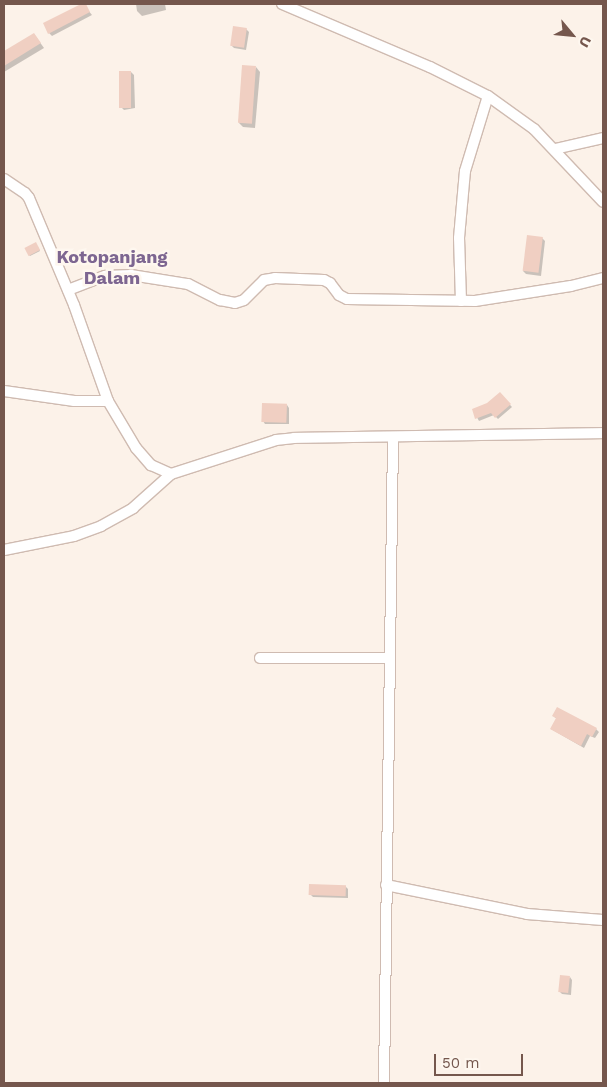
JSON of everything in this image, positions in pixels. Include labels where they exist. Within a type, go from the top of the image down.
[{"type":"street","points":[[282,4],[430,67],[488,96],[534,129],[556,149],[603,202]]},
{"type":"street","points":[[461,301],[459,238],[466,171],[488,96]]},
{"type":"street","points":[[556,149],[603,138]]},
{"type":"street","points":[[4,179],[25,193],[29,198],[68,290],[108,401],[136,448],[151,465],[170,474]]},
{"type":"street","points":[[68,290],[106,276],[130,275],[188,284],[220,300],[235,303],[244,300],[264,280],[275,278],[324,280],[330,283],[339,295],[347,299],[475,301],[571,286],[603,278]]},
{"type":"street","points":[[4,391],[74,401],[108,401]]},
{"type":"street","points":[[4,550],[74,536],[100,526],[133,508],[170,474],[276,440],[294,438],[603,433]]},
{"type":"street","points":[[384,1083],[393,437]]},
{"type":"street","points":[[260,658],[390,658]]},
{"type":"street","points":[[386,885],[527,914],[603,920]]},
{"type":"building","points":[[81,4],[86,4],[90,12],[48,34],[43,23]]},
{"type":"building","points":[[233,26],[247,28],[244,48],[230,46]]},
{"type":"building","points":[[34,33],[41,43],[4,66],[4,51]]},
{"type":"building","points":[[242,65],[256,66],[252,124],[238,123]]},
{"type":"building","points":[[119,71],[131,71],[131,108],[119,108]]},
{"type":"building","points":[[527,235],[543,237],[538,273],[523,271]]},
{"type":"building","points":[[36,242],[40,250],[29,256],[24,248]]},
{"type":"building","points":[[500,392],[511,404],[495,418],[491,413],[475,419],[472,409],[487,403]]},
{"type":"building","points":[[262,403],[287,404],[286,423],[261,422]]},
{"type":"building","points":[[557,707],[597,728],[592,737],[587,734],[581,746],[550,729],[556,718],[552,716]]},
{"type":"building","points":[[309,884],[346,885],[346,896],[309,895]]},
{"type":"building","points":[[560,975],[570,976],[568,993],[558,992]]},
{"type":"district","name":"Kotopanjang Dalam","points":[[112,268]]}]
